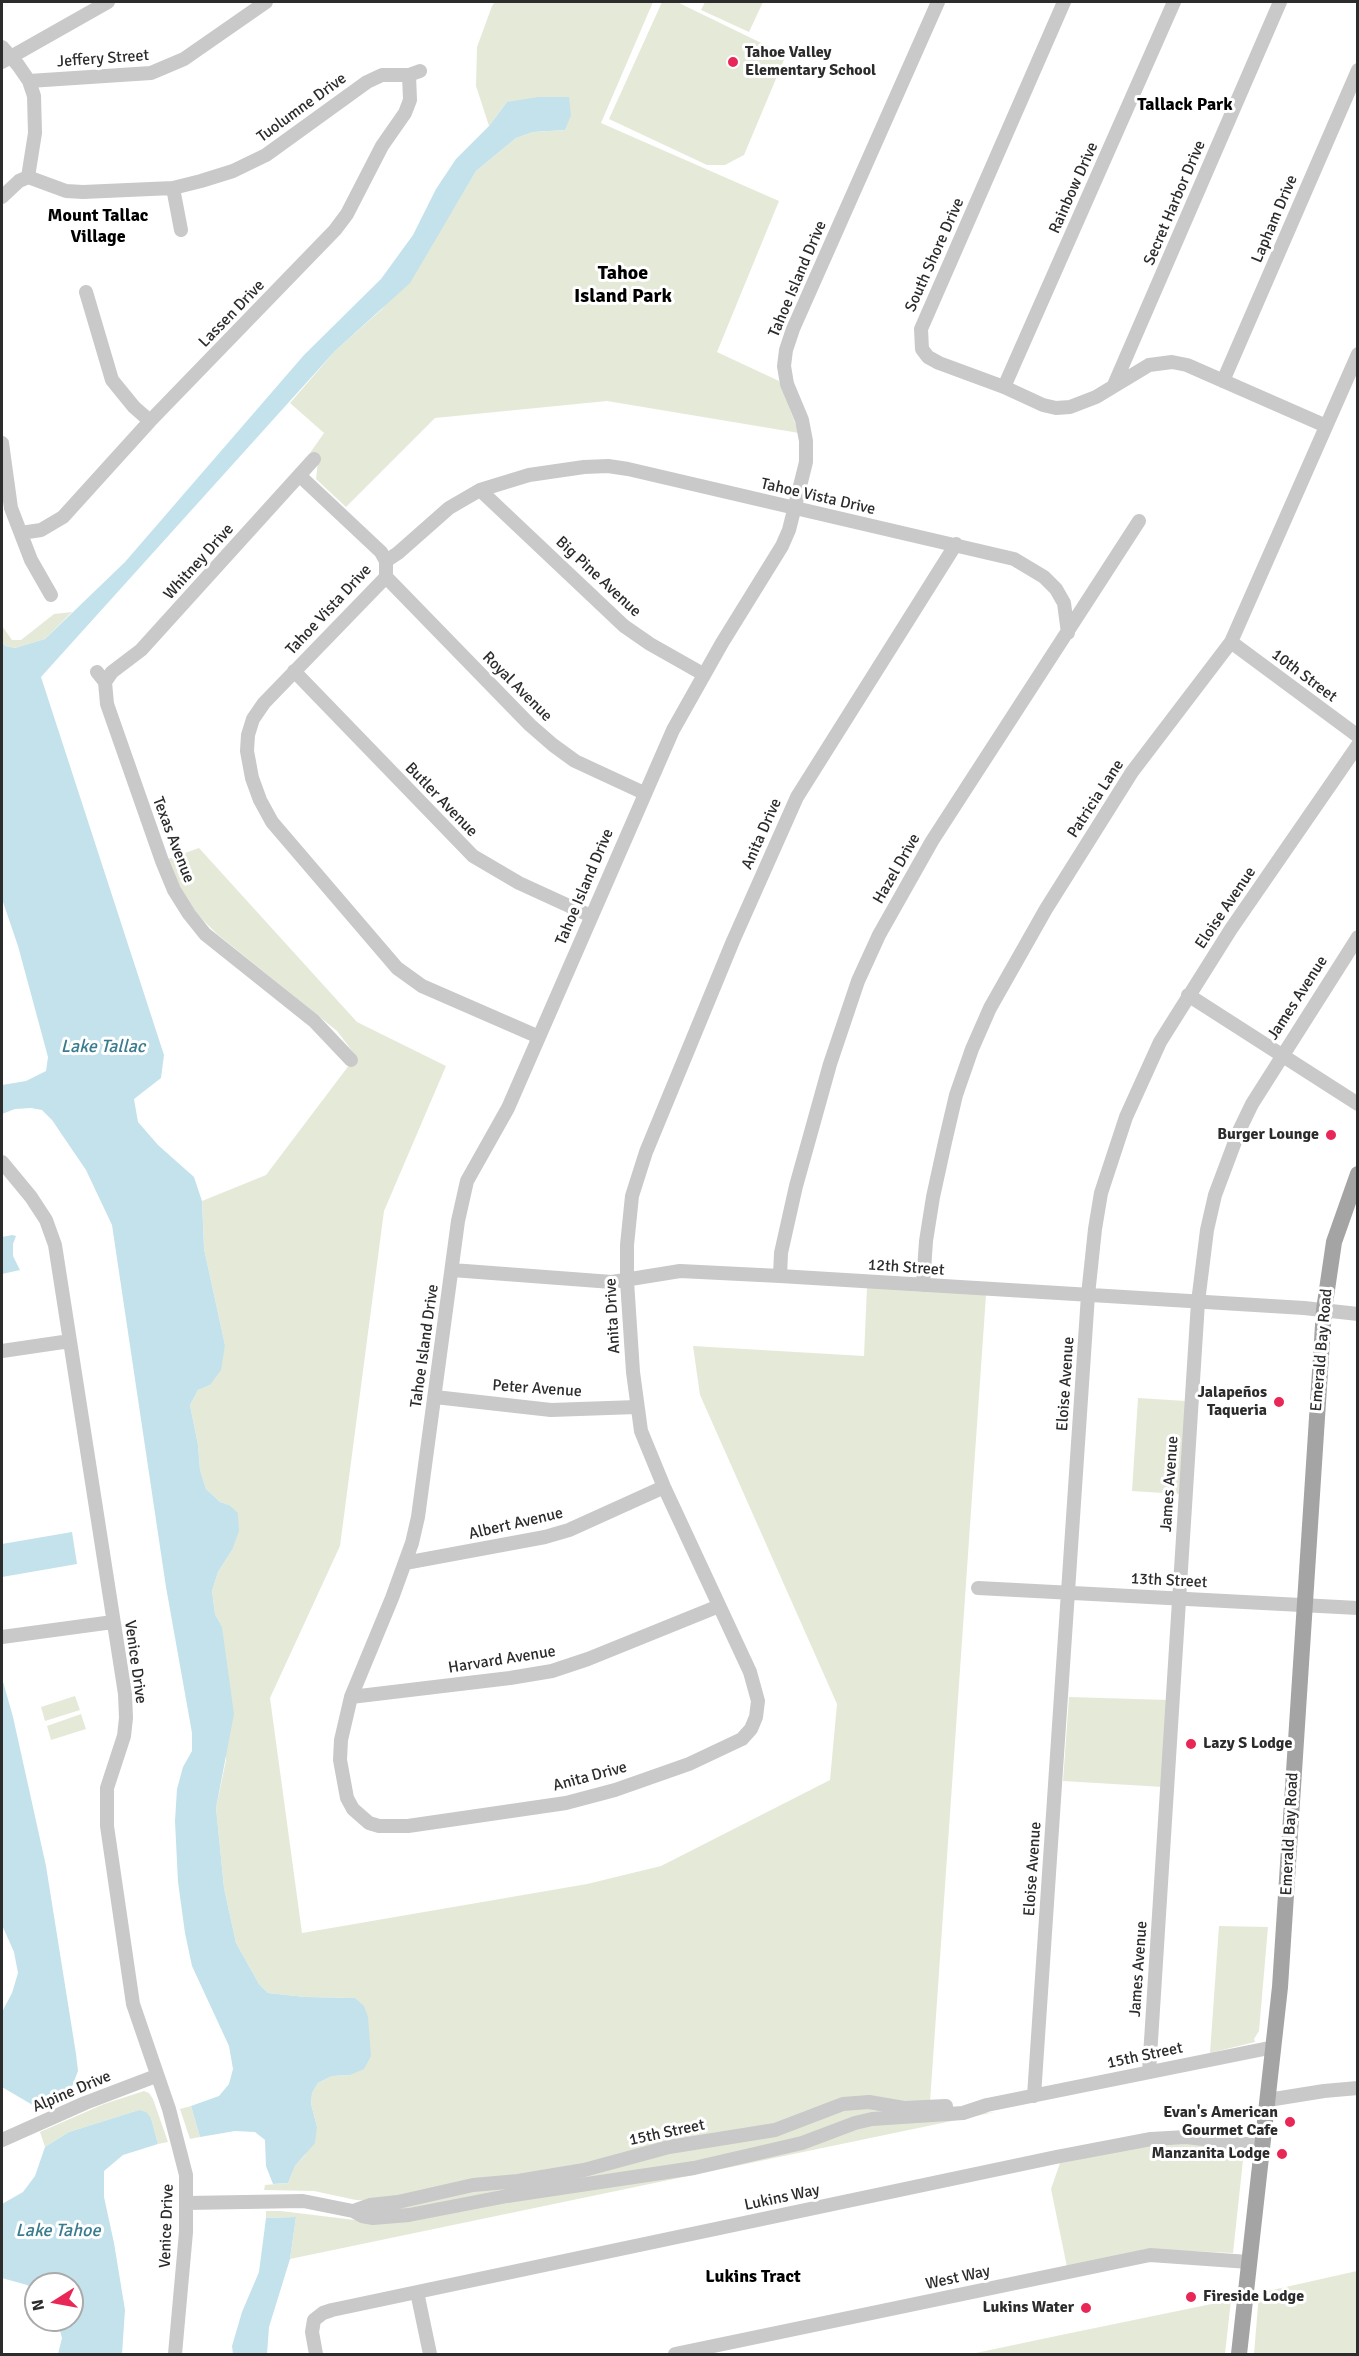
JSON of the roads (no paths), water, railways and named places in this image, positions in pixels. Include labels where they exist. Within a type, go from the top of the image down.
[{"type":"main road","name":"Emerald Bay Road","points":[[1239,2355],[1280,1987],[1324,1310],[1334,1242],[1358,1174]]},
{"type":"street","points":[[2,197],[19,181],[28,177],[35,133],[34,96],[29,81],[5,56],[108,2]]},
{"type":"street","name":"Jeffery Street","points":[[29,81],[151,73],[184,59],[266,2]]},
{"type":"street","name":"Tahoe Island Drive","points":[[361,1818],[353,1809],[348,1798],[340,1760],[341,1740],[351,1697],[405,1563],[418,1518],[458,1221],[467,1181],[508,1108],[673,730],[703,674],[782,546],[795,510],[806,462],[806,441],[802,420],[787,384],[784,366],[786,350],[793,328],[938,2]]},
{"type":"street","name":"South Shore Drive","points":[[1064,2],[921,329],[922,349],[928,357],[939,363],[1004,387],[1043,405],[1056,408],[1082,403],[1149,365],[1172,362],[1187,365],[1326,426]]},
{"type":"street","name":"Rainbow Drive","points":[[1004,387],[1174,2]]},
{"type":"street","name":"Secret Harbor Drive","points":[[1114,385],[1280,2]]},
{"type":"street","name":"Lapham Drive","points":[[1223,381],[1358,70]]},
{"type":"street","name":"Tuolumne Drive","points":[[28,177],[66,191],[118,192],[173,188],[233,171],[266,155],[367,82],[382,75],[415,73]]},
{"type":"street","name":"Lassen Drive","points":[[21,533],[41,530],[63,517],[150,422],[335,230],[347,214],[382,146],[405,113],[415,73]]},
{"type":"street","points":[[173,188],[181,230]]},
{"type":"street","points":[[86,292],[112,380],[134,407],[150,422]]},
{"type":"street","name":"Patricia Lane","points":[[923,1286],[931,1208],[956,1095],[972,1049],[990,1008],[1046,909],[1132,772],[1231,642],[1358,354]]},
{"type":"street","points":[[2,443],[11,508],[31,560],[51,595]]},
{"type":"street","name":"Whitney Drive","points":[[101,677],[112,672],[141,650],[314,459]]},
{"type":"street","name":"Tahoe Vista Drive","points":[[539,1036],[422,986],[397,968],[272,822],[260,800],[252,778],[247,752],[248,735],[253,719],[264,703],[386,577],[386,561],[449,508],[480,490],[545,472],[608,466],[1014,559],[1044,576],[1056,590],[1064,603],[1068,633]]},
{"type":"street","points":[[300,476],[381,552],[386,561]]},
{"type":"street","name":"Big Pine Avenue","points":[[480,490],[624,626],[650,644],[703,674]]},
{"type":"street","name":"Hazel Drive","points":[[780,1276],[781,1253],[796,1186],[830,1064],[858,981],[879,935],[932,841],[1139,521]]},
{"type":"street","name":"Anita Drive","points":[[361,1818],[379,1826],[408,1826],[566,1803],[615,1790],[689,1764],[742,1740],[751,1728],[756,1717],[758,1701],[750,1672],[664,1487],[644,1438],[637,1407],[627,1281],[632,1196],[640,1168],[778,837],[812,769],[956,544]]},
{"type":"street","name":"Royal Avenue","points":[[386,577],[553,745],[575,760],[644,793]]},
{"type":"street","name":"10th Street","points":[[1231,642],[1358,736]]},
{"type":"street","name":"Butler Avenue","points":[[294,670],[473,856],[519,883],[591,916]]},
{"type":"street","name":"Texas Avenue","points":[[101,677],[107,704],[162,861],[174,890],[189,914],[205,934],[314,1021],[351,1060]]},
{"type":"street","name":"Eloise Avenue","points":[[1034,2096],[1070,1592],[1088,1295],[1101,1192],[1110,1162],[1144,1074],[1188,995],[1358,745]]},
{"type":"street","name":"James Avenue","points":[[1149,2072],[1201,1264],[1215,1195],[1247,1113],[1282,1054],[1358,937]]},
{"type":"street","points":[[1188,995],[1358,1104]]},
{"type":"street","name":"Venice Drive","points":[[2,1162],[32,1197],[46,1220],[55,1245],[113,1622],[126,1718],[120,1752],[107,1788],[107,1826],[129,1987],[156,2076],[169,2109],[186,2175],[187,2203],[175,2355]]},
{"type":"street","name":"12th Street","points":[[452,1270],[627,1281],[680,1271],[1088,1295],[1358,1314]]},
{"type":"street","points":[[2,1351],[70,1341]]},
{"type":"street","name":"Peter Avenue","points":[[435,1397],[551,1410],[637,1407]]},
{"type":"street","name":"Albert Avenue","points":[[405,1563],[516,1544],[569,1530],[664,1487]]},
{"type":"street","name":"13th Street","points":[[978,1588],[1358,1608]]},
{"type":"street","name":"Harvard Avenue","points":[[351,1697],[552,1671],[588,1659],[719,1606]]},
{"type":"street","points":[[2,1637],[113,1622]]},
{"type":"street","name":"15th Street","points":[[187,2203],[303,2201],[353,2211],[362,2216],[387,2218],[507,2196],[694,2168],[802,2142],[872,2119],[963,2113],[987,2105],[1274,2047]]},
{"type":"street","name":"Alpine Drive","points":[[2,2140],[85,2103],[156,2076]]},
{"type":"street","points":[[1268,2100],[1358,2088]]},
{"type":"street","name":"15th Street","points":[[353,2211],[370,2205],[398,2202],[473,2185],[518,2181],[584,2170],[669,2147],[776,2130],[843,2104],[869,2102],[904,2108],[973,2103],[987,2105]]},
{"type":"street","name":"Lukins Way","points":[[316,2355],[312,2332],[314,2320],[332,2310],[1151,2139],[1186,2137],[1263,2146]]},
{"type":"street","name":"West Way","points":[[675,2355],[1150,2255],[1249,2262]]},
{"type":"street","points":[[417,2292],[430,2355]]},
{"type":"water","name":"Lake Tallac","points":[[538,97],[569,97],[571,115],[565,130],[533,132],[516,138],[476,171],[410,283],[335,351],[41,677],[164,1055],[161,1078],[134,1099],[138,1122],[158,1145],[194,1177],[202,1201],[204,1249],[225,1345],[221,1370],[210,1385],[198,1390],[190,1405],[198,1445],[200,1470],[206,1489],[220,1502],[229,1505],[238,1513],[239,1531],[232,1550],[218,1572],[212,1591],[215,1614],[222,1627],[234,1714],[216,1808],[224,1888],[236,1943],[259,1984],[268,1993],[305,1997],[355,1998],[364,2006],[368,2017],[371,2056],[364,2069],[350,2075],[332,2076],[318,2083],[312,2093],[311,2104],[317,2127],[315,2143],[295,2166],[288,2183],[273,2184],[266,2166],[265,2140],[255,2132],[235,2131],[200,2137],[191,2106],[219,2096],[229,2084],[233,2069],[229,2046],[192,1966],[185,1933],[178,1882],[175,1821],[177,1789],[183,1767],[192,1751],[192,1733],[166,1587],[112,1225],[86,1170],[52,1120],[42,1110],[31,1108],[15,1109],[2,1114],[2,1085],[26,1081],[46,1071],[48,1057],[18,946],[2,899],[2,642],[5,646],[15,648],[45,639],[125,562],[304,355],[381,279],[413,235],[436,189],[456,159],[489,126],[507,102]]},
{"type":"water","points":[[16,1236],[13,1256],[20,1270],[2,1274],[2,1237]]},
{"type":"water","points":[[72,1532],[77,1564],[2,1577],[2,1544]]},
{"type":"water","points":[[2,1678],[13,1717],[46,1866],[78,2071],[70,2092],[57,2102],[36,2107],[2,2087],[2,2012],[12,1993],[18,1973],[14,1952],[2,1925]]},
{"type":"water","name":"Lake Tahoe","points":[[139,2110],[146,2112],[151,2118],[158,2144],[123,2155],[104,2171],[104,2197],[125,2310],[122,2354],[58,2354],[62,2338],[60,2332],[84,2332],[84,2272],[24,2272],[24,2284],[2,2278],[2,2204],[23,2192],[35,2176],[45,2147],[69,2132]]},
{"type":"water","points":[[296,2217],[290,2259],[269,2327],[267,2354],[233,2354],[232,2346],[242,2312],[259,2272],[266,2218]]},
{"type":"place","name":"Tahoe Valley Elementary School","points":[[733,62]]},
{"type":"place","name":"Burger Lounge","points":[[1331,1135]]},
{"type":"place","name":"Jalapeños Taqueria","points":[[1279,1402]]},
{"type":"place","name":"Lazy S Lodge","points":[[1191,1744]]},
{"type":"place","name":"Evan's American Gourmet Cafe","points":[[1290,2122]]},
{"type":"place","name":"Manzanita Lodge","points":[[1282,2154]]},
{"type":"place","name":"Fireside Lodge","points":[[1191,2297]]},
{"type":"place","name":"Lukins Water","points":[[1086,2308]]},
{"type":"district","name":"Tallack Park","points":[[1185,105]]},
{"type":"district","name":"Mount Tallac Village","points":[[98,226]]},
{"type":"district","name":"Tahoe Island Park","points":[[623,286]]},
{"type":"district","name":"Lukins Tract","points":[[753,2277]]}]
